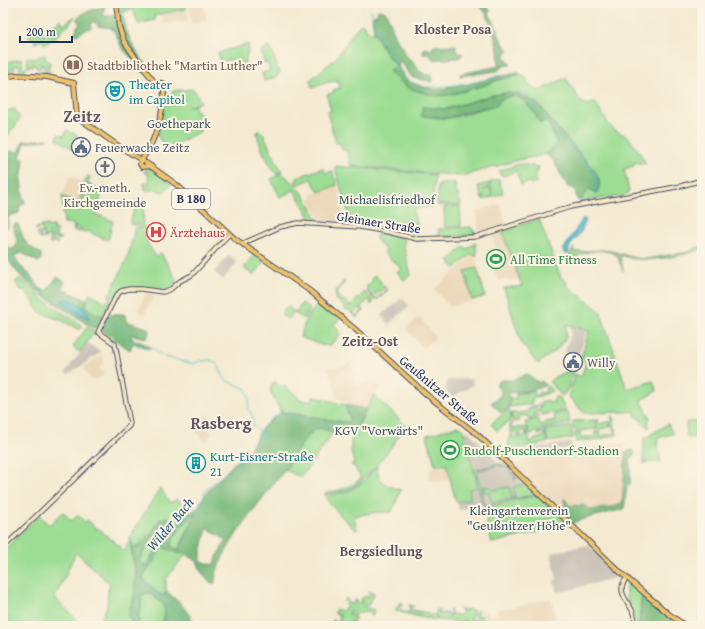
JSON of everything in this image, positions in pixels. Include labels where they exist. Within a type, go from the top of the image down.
[{"type":"main road","points":[[3,77],[16,75],[47,77],[74,84],[76,115],[120,147],[144,162],[155,137],[164,98],[163,83],[156,83],[124,41],[119,27],[116,3]]},
{"type":"main road","name":"B 180","points":[[144,162],[152,166],[177,185],[228,234],[244,245]]},
{"type":"main road","name":"Geußnitzer Straße","points":[[244,245],[310,291],[356,330],[431,398],[478,435],[626,579]]},
{"type":"main road","name":"B 180","points":[[626,579],[670,615],[686,626]]},
{"type":"street","name":"Gleinaer Straße","points":[[244,245],[280,227],[298,223],[360,227],[421,239],[475,237],[577,206],[681,186],[702,180]]},
{"type":"street","points":[[3,548],[130,426],[116,344],[114,341],[98,332],[114,299],[121,292],[135,289],[165,291],[173,288],[178,281],[192,275],[228,234]]},
{"type":"street","points":[[626,579],[622,588],[624,597],[632,611],[637,626]]},
{"type":"shaded area","points":[[190,3],[203,3],[207,20],[191,24]]},
{"type":"shaded area","points":[[187,10],[188,20],[164,24],[162,15]]},
{"type":"shaded area","points":[[70,176],[93,188],[90,195],[101,200],[95,212],[62,196]]},
{"type":"shaded area","points":[[337,185],[345,216],[340,217],[342,222],[322,222],[309,199],[312,198],[311,195]]},
{"type":"shaded area","points":[[500,204],[507,224],[478,233],[477,211]]},
{"type":"shaded area","points":[[502,231],[520,280],[498,280],[488,254],[497,251],[491,234]]},
{"type":"shaded area","points":[[229,255],[237,263],[223,280],[214,272]]},
{"type":"shaded area","points":[[473,256],[478,262],[477,264],[486,297],[450,307],[434,289]]},
{"type":"shaded area","points":[[147,292],[154,296],[144,315],[137,311]]},
{"type":"shaded area","points":[[402,298],[409,306],[389,324],[382,315]]},
{"type":"shaded area","points":[[419,317],[436,337],[423,348],[406,329]]},
{"type":"shaded area","points":[[570,326],[587,330],[578,357],[564,353],[571,333]]},
{"type":"shaded area","points":[[88,343],[101,352],[68,375],[65,372]]},
{"type":"shaded area","points":[[101,355],[104,363],[99,367],[104,374],[95,380],[91,380],[83,368]]},
{"type":"shaded area","points":[[351,363],[357,383],[354,383],[355,385],[374,380],[381,388],[376,393],[372,394],[362,408],[349,406],[347,401],[338,399],[328,368],[336,368]]},
{"type":"shaded area","points":[[472,379],[473,385],[452,397],[446,392],[447,380]]},
{"type":"shaded area","points":[[206,415],[220,421],[216,429],[210,425],[208,429],[213,433],[206,442],[193,429]]},
{"type":"shaded area","points":[[468,431],[499,464],[503,463],[536,493],[535,495],[484,508],[483,504],[459,510],[457,502],[471,499],[469,489],[474,469],[465,432]]},
{"type":"shaded area","points":[[571,442],[572,448],[510,459],[507,453]]},
{"type":"shaded area","points":[[626,442],[622,503],[616,506],[592,510],[582,505],[570,506],[565,499],[565,514],[573,523],[568,525],[518,476],[520,473],[515,468],[517,464],[526,460]]},
{"type":"shaded area","points":[[431,467],[447,467],[450,480],[438,482],[428,480]]},
{"type":"shaded area","points":[[588,545],[619,574],[619,577],[557,593],[554,581],[557,579],[551,553]]},
{"type":"shaded area","points":[[551,598],[558,626],[481,626],[481,610],[484,610],[487,614],[492,616],[496,614],[498,609],[509,608]]},
{"type":"green space","points":[[121,3],[141,3],[132,6],[133,9],[123,12],[130,40],[147,65],[146,67],[130,49],[121,31],[118,6],[121,5]]},
{"type":"green space","points":[[141,3],[186,3],[186,9],[155,15],[155,20],[138,24],[132,6]]},
{"type":"green space","points":[[480,3],[487,3],[490,11],[489,14],[494,21],[496,28],[498,28],[498,33],[505,47],[509,50],[505,54],[505,58],[511,63],[510,65],[504,66],[497,71],[460,76],[460,74],[499,66],[498,49],[491,25],[487,14],[479,5]]},
{"type":"green space","points":[[105,6],[103,16],[116,16],[118,29],[147,75],[122,48],[111,28],[98,26],[97,23],[93,22],[91,25],[92,27],[76,35],[76,27],[80,25],[77,18],[86,12]]},
{"type":"green space","points":[[380,10],[386,12],[394,36],[404,50],[406,56],[415,64],[420,72],[425,75],[431,74],[431,82],[413,78],[400,63],[398,65],[401,72],[404,73],[403,76],[414,84],[437,90],[440,88],[447,90],[446,87],[458,86],[459,84],[464,84],[467,86],[468,84],[493,79],[499,76],[517,72],[520,74],[447,95],[437,96],[409,88],[393,76],[389,70],[397,66],[389,58],[374,32],[372,17],[378,14],[377,11]]},
{"type":"green space","points":[[75,16],[68,26],[60,30],[61,33],[54,37],[55,39],[44,44],[43,40],[35,43],[35,39],[28,36],[33,31],[34,33],[38,30],[42,36],[51,26],[59,23],[58,21],[61,20],[63,25]]},
{"type":"green space","points":[[362,23],[369,32],[374,32],[389,58],[397,66],[403,84],[418,91],[433,94],[462,92],[520,74],[525,77],[530,85],[539,91],[566,78],[581,102],[588,105],[595,102],[609,125],[616,131],[628,137],[646,164],[634,162],[634,166],[624,169],[629,192],[624,196],[580,201],[589,189],[597,193],[599,182],[595,171],[550,120],[542,108],[536,103],[517,93],[482,98],[446,109],[423,107],[426,116],[452,118],[483,108],[496,106],[497,101],[507,97],[517,97],[529,106],[540,123],[545,121],[550,125],[557,143],[550,151],[540,156],[518,160],[462,176],[351,166],[347,151],[342,150],[340,143],[336,143],[327,112],[331,111],[327,95],[334,92],[333,90],[340,88],[338,81],[328,82],[312,88],[310,80],[336,58],[355,30]]},
{"type":"green space","points":[[249,44],[246,60],[240,69],[236,71],[235,68],[234,69],[231,59],[221,62],[218,53]]},
{"type":"green space","points":[[456,45],[456,52],[463,54],[459,58],[433,60],[431,55],[423,54],[424,48],[432,50],[434,46]]},
{"type":"green space","points":[[269,46],[278,70],[280,71],[277,77],[264,81],[262,73],[270,71],[268,63],[264,63],[261,51]]},
{"type":"green space","points":[[45,55],[46,60],[50,62],[50,65],[46,66],[46,69],[48,69],[49,66],[49,73],[44,73],[44,66],[42,66],[42,62],[40,69],[37,69],[34,64],[32,67],[30,65],[27,67],[28,65],[26,58],[30,57],[33,59]]},
{"type":"green space","points":[[21,59],[23,68],[26,67],[25,73],[23,73],[23,71],[18,71],[20,70],[19,65],[14,66],[15,71],[13,69],[10,70],[10,74],[3,74],[3,63]]},
{"type":"green space","name":"Goethepark","points":[[192,89],[195,91],[201,102],[187,107],[195,105],[196,112],[198,111],[206,124],[199,128],[201,131],[166,148],[157,135],[167,95],[172,95],[172,91]]},
{"type":"green space","points":[[517,93],[536,103],[542,108],[550,120],[595,171],[599,182],[599,187],[596,193],[593,193],[593,190],[589,189],[580,201],[577,200],[575,189],[568,187],[553,160],[545,154],[557,143],[550,126],[545,121],[540,123],[529,106],[517,97],[507,97],[498,101],[496,106],[484,107],[448,118],[421,116],[423,107],[446,109],[493,95]]},
{"type":"green space","points":[[15,109],[20,119],[16,124],[17,125],[9,132],[10,134],[3,135],[3,133],[6,133],[7,130],[3,129],[3,111]]},
{"type":"green space","points":[[67,130],[78,136],[76,141],[81,143],[76,151],[57,139],[58,134],[64,136]]},
{"type":"green space","points":[[259,131],[263,133],[282,172],[276,174],[264,154],[257,135],[257,132]]},
{"type":"green space","points":[[48,139],[25,143],[20,158],[24,159],[21,182],[25,204],[20,205],[19,213],[9,216],[8,227],[3,231],[3,195],[7,188],[3,168],[7,167],[9,162],[3,159],[3,156],[11,151],[19,152],[23,141]]},
{"type":"green space","points":[[520,164],[539,167],[535,177],[536,183],[531,184],[530,182],[521,185],[515,171],[504,176],[500,175],[499,171]]},
{"type":"green space","name":"Michaelisfriedhof","points":[[336,166],[435,175],[432,207],[418,208],[413,211],[418,227],[417,235],[383,227],[351,222],[335,168]]},
{"type":"green space","points":[[149,167],[171,184],[164,192],[153,189],[145,190],[144,183],[149,183],[148,173],[144,173]]},
{"type":"green space","points":[[323,168],[325,173],[332,171],[337,185],[319,192],[311,179],[297,185],[295,182],[298,177]]},
{"type":"green space","points":[[282,173],[302,192],[319,222],[312,221],[294,190],[280,197],[271,179]]},
{"type":"green space","points":[[88,176],[90,177],[88,183],[98,189],[97,191],[102,193],[95,214],[113,221],[108,240],[86,231],[82,231],[82,229],[75,226],[76,230],[81,231],[73,230],[74,225],[64,223],[62,196],[83,206],[81,199],[79,198],[82,195],[88,199],[87,197],[93,188],[84,183]]},
{"type":"green space","points":[[499,179],[503,193],[493,197],[491,194],[492,197],[483,200],[484,195],[482,200],[478,186],[489,183],[489,188],[483,190],[490,188],[492,193],[490,182]]},
{"type":"green space","points":[[454,182],[461,205],[437,205],[438,185]]},
{"type":"green space","points":[[137,199],[144,199],[143,224],[136,225],[130,224]]},
{"type":"green space","points":[[460,206],[461,226],[445,227],[444,207]]},
{"type":"green space","points":[[539,219],[561,278],[565,280],[568,287],[600,311],[627,389],[653,381],[657,391],[641,400],[650,418],[648,421],[649,428],[636,416],[634,411],[584,413],[568,396],[576,374],[581,377],[586,363],[581,358],[589,331],[566,325],[566,338],[556,350],[538,364],[521,343],[504,288],[522,286],[502,231]]},
{"type":"green space","points":[[18,224],[24,240],[41,254],[41,260],[38,262],[22,253],[14,256],[20,266],[29,274],[39,287],[37,291],[25,281],[14,268],[6,255],[3,240],[11,250],[17,245],[13,226]]},
{"type":"green space","points":[[47,225],[48,227],[53,226],[54,230],[57,230],[56,237],[61,238],[59,240],[55,238],[54,240],[58,242],[57,244],[52,241],[53,242],[51,245],[50,244],[50,237],[40,239],[45,237],[43,235],[44,233],[40,234],[41,238],[39,238],[37,233],[42,232],[43,229],[36,230],[36,228]],"holes":[[[49,233],[52,233],[53,237],[50,237]]]},
{"type":"green space","points":[[144,226],[149,234],[144,237],[156,257],[161,253],[177,281],[172,287],[165,290],[127,289],[110,298],[108,297],[127,259],[135,228]]},
{"type":"green space","points":[[471,227],[472,230],[475,231],[474,236],[440,237],[438,229]]},
{"type":"green space","points":[[379,231],[403,238],[405,242],[403,244],[411,275],[404,280],[397,272],[402,269],[384,253],[386,251],[376,239]]},
{"type":"green space","points":[[475,242],[477,256],[472,254],[455,268],[449,261],[464,246],[467,249]]},
{"type":"green space","points":[[702,247],[702,249],[670,257],[645,259],[689,252],[695,248]]},
{"type":"green space","points":[[574,248],[573,251],[576,252],[602,250],[645,259],[634,259],[620,255],[623,271],[617,255],[605,251],[591,251],[579,256],[568,264],[570,254]]},
{"type":"green space","points":[[254,255],[264,262],[254,275],[244,268]]},
{"type":"green space","points":[[477,268],[485,296],[472,300],[465,271]]},
{"type":"green space","points":[[375,275],[381,281],[380,283],[385,287],[375,295],[370,289],[368,290],[375,299],[378,299],[376,301],[367,291],[368,289],[366,287],[373,281],[371,279]]},
{"type":"green space","points":[[57,277],[65,282],[62,288],[86,299],[87,301],[85,306],[87,308],[104,316],[98,327],[93,328],[38,292],[40,288],[46,291]]},
{"type":"green space","points":[[20,279],[45,301],[83,326],[80,330],[61,320],[41,313],[34,306],[35,304],[24,290],[21,290],[15,282]]},
{"type":"green space","points":[[344,281],[345,282],[336,294],[350,306],[365,292],[374,302],[371,305],[371,302],[368,300],[361,307],[364,311],[360,315],[359,314],[363,311],[360,308],[354,313],[356,316],[359,316],[357,318],[348,310],[347,311],[344,309],[345,308],[336,299],[335,292]]},
{"type":"green space","points":[[386,288],[388,290],[379,298],[378,297],[387,290]]},
{"type":"green space","points":[[90,293],[105,302],[111,300],[103,316],[91,312],[85,306]]},
{"type":"green space","points":[[320,302],[340,318],[334,325],[341,333],[330,346],[321,345],[300,337],[307,317]]},
{"type":"green space","points":[[302,303],[310,309],[304,319],[293,312],[289,319],[281,315],[287,306],[296,313]]},
{"type":"green space","points":[[124,314],[128,322],[150,329],[147,338],[132,335],[131,338],[149,346],[149,349],[133,343],[130,350],[103,331],[102,327],[107,316]]},
{"type":"green space","points":[[87,327],[95,332],[80,352],[73,347]]},
{"type":"green space","points":[[565,372],[573,373],[567,391],[562,396],[549,382],[553,378]]},
{"type":"green space","points":[[527,374],[539,383],[542,381],[546,385],[530,391],[508,393],[510,400],[509,408],[501,413],[491,403],[501,395],[501,391],[496,386],[498,382],[502,380],[513,380]]},
{"type":"green space","points":[[275,381],[282,388],[285,386],[300,399],[307,402],[308,400],[312,401],[313,396],[345,405],[351,421],[344,422],[281,412],[270,390]]},
{"type":"green space","points":[[548,386],[552,391],[531,400],[532,404],[510,407],[510,398],[517,398],[515,394],[534,391],[534,395],[538,395],[540,391],[542,393],[546,392],[545,388]]},
{"type":"green space","name":"KGV \"Vorwärts\"","points":[[373,395],[405,425],[382,459],[366,477],[352,488],[325,495],[324,494],[326,493],[340,490],[349,486],[361,478],[354,466],[351,465],[354,463],[351,450],[351,441]]},
{"type":"green space","points":[[558,396],[566,410],[542,415],[541,411],[534,414],[535,416],[540,416],[529,420],[528,416],[519,416],[519,421],[513,422],[511,413],[528,412],[528,409],[536,405],[537,406],[533,408],[534,410],[537,408],[538,410],[540,409],[538,404],[541,407],[540,403],[548,400],[549,402],[553,403],[555,400],[554,398]]},
{"type":"green space","points":[[345,405],[366,409],[355,432],[345,434],[318,428],[306,438],[285,470],[255,508],[232,541],[223,557],[217,572],[215,583],[211,583],[202,573],[197,561],[183,552],[180,554],[162,547],[143,578],[159,594],[165,595],[166,591],[181,604],[197,626],[161,626],[165,610],[164,605],[151,593],[144,594],[141,597],[141,607],[138,615],[140,626],[133,626],[129,617],[130,608],[134,599],[136,575],[130,539],[133,546],[137,547],[154,530],[159,520],[168,517],[169,520],[152,538],[139,560],[142,565],[146,565],[159,545],[166,540],[171,531],[189,513],[198,508],[202,499],[209,490],[241,456],[250,449],[262,428],[281,412],[344,422],[351,421]],"holes":[[[196,514],[179,550],[171,546],[180,528]],[[207,528],[226,540],[213,565],[201,561],[201,552]]]},
{"type":"green space","points":[[509,409],[511,419],[510,422],[506,423],[497,431],[491,424]]},
{"type":"green space","points":[[568,412],[570,423],[542,429],[528,435],[528,427],[527,435],[525,430],[521,431],[521,436],[517,436],[517,431],[513,432],[513,436],[510,436],[510,426],[511,428],[527,427],[525,422],[538,419],[540,425],[555,420],[554,414]]},
{"type":"green space","points":[[613,416],[615,426],[612,427],[612,424],[609,425],[610,427],[596,430],[574,430],[572,422],[595,420],[597,429],[596,420],[598,419],[599,421],[597,421],[598,424],[613,421],[613,418],[611,417]]},
{"type":"green space","points":[[702,421],[702,437],[687,437],[686,422]]},
{"type":"green space","points":[[668,424],[673,434],[663,436],[658,439],[657,446],[661,462],[643,463],[644,439]]},
{"type":"green space","name":"Rudolf-Puschendorf-Stadion","points":[[458,426],[463,429],[478,487],[469,489],[471,499],[457,502],[447,465],[435,465],[427,435]]},
{"type":"green space","points":[[571,426],[573,438],[548,442],[545,430]]},
{"type":"green space","points":[[319,428],[334,432],[301,477],[284,471],[304,440],[314,430]]},
{"type":"green space","points":[[614,428],[616,428],[617,435],[592,441],[588,440],[576,442],[575,433],[581,433],[579,434],[580,437],[594,437],[593,438],[596,436],[594,432],[598,433],[601,431],[599,433],[600,436],[616,433]]},
{"type":"green space","points":[[544,430],[547,443],[509,449],[509,438],[529,436],[529,442],[544,436],[543,433],[538,435],[537,433]]},
{"type":"green space","points":[[634,450],[634,456],[630,459],[630,484],[627,487],[624,509],[579,520],[573,523],[565,514],[564,498],[570,506],[582,505],[592,510],[616,506],[622,503],[626,452]]},
{"type":"green space","name":"Kleingartenverein \"Geußnitzer Höhe\"","points":[[503,463],[517,476],[516,479],[514,480],[516,476],[512,475],[508,468],[505,466],[500,466],[500,464],[494,467],[479,470],[477,475],[483,490],[481,491],[485,507],[537,495],[568,525],[492,543],[474,470]]},
{"type":"green space","points":[[377,466],[379,477],[384,483],[401,490],[392,512],[378,512],[354,516],[357,530],[355,530],[331,505],[326,497],[349,491],[364,481]]},
{"type":"green space","points":[[525,484],[536,493],[535,495],[492,502],[488,491],[485,493],[483,486],[490,487],[491,490],[509,487],[512,498],[515,497],[513,487]]},
{"type":"green space","points":[[160,488],[170,503],[178,499],[189,513],[171,531],[166,540],[159,545],[146,565],[142,565],[139,560],[151,538],[164,524],[159,520],[154,530],[137,547],[133,546],[131,540],[131,551],[136,575],[134,599],[130,608],[129,617],[133,626],[108,626],[99,624],[107,606],[110,584],[76,552],[55,598],[83,626],[3,626],[3,551],[39,515],[49,525],[63,512],[72,521],[78,515],[85,522],[88,520],[96,529],[98,528],[125,551],[133,532]]},
{"type":"green space","points":[[196,514],[178,550],[170,546],[181,528]]},
{"type":"green space","points":[[162,546],[180,554],[183,552],[186,554],[166,579],[166,595],[159,594],[143,578]]},
{"type":"green space","points":[[629,583],[642,594],[639,626],[631,612],[627,600],[626,588],[627,584]]},
{"type":"green space","points":[[368,591],[374,593],[369,605],[364,605],[364,607],[374,610],[372,617],[372,614],[368,611],[359,612],[354,616],[350,610],[349,614],[356,619],[352,620],[355,623],[350,622],[350,624],[352,624],[351,626],[339,626],[332,623],[333,619],[333,621],[341,620],[338,618],[341,616],[334,613],[336,609],[341,611],[346,608],[345,607],[347,606],[345,604],[348,602],[346,600],[343,601],[346,598],[351,605],[352,603],[353,605],[355,604],[355,599],[358,604],[360,602],[361,604],[363,602],[361,602],[361,599],[363,597],[369,596],[370,594]]},
{"type":"green space","points":[[151,593],[164,605],[165,613],[163,621],[161,626],[140,626],[138,615],[141,607],[141,597],[144,594]]},
{"type":"green space","points":[[642,594],[681,626],[639,626]]},
{"type":"green space","points":[[400,602],[404,604],[401,605],[400,608],[403,611],[409,612],[410,607],[408,605],[414,606],[411,607],[411,610],[428,613],[429,618],[395,611]]},
{"type":"green space","points":[[459,609],[464,610],[464,612],[466,609],[473,610],[474,615],[471,616],[471,620],[475,619],[476,611],[478,610],[478,616],[481,615],[481,623],[465,622],[465,620],[463,620],[463,622],[437,620],[436,610],[440,610],[439,614],[447,613],[450,617],[449,610],[451,610],[451,614],[460,615],[462,611]]},
{"type":"green space","points":[[431,614],[436,614],[436,620],[430,619]]},
{"type":"water","points":[[583,218],[586,220],[581,232],[570,246],[568,254],[564,253],[563,250]]},
{"type":"water","points":[[66,299],[73,301],[84,308],[89,318],[85,317],[61,301]]},
{"type":"waterway","points":[[371,10],[380,36],[405,78],[411,82],[425,87],[435,87],[467,84],[497,76],[510,75]]},
{"type":"waterway","points":[[521,92],[527,95],[537,109],[555,128],[561,139],[572,146],[578,156],[589,166],[596,178],[595,195]]},
{"type":"waterway","name":"Wilder Bach","points":[[3,171],[8,176],[10,185],[3,200]]},
{"type":"waterway","name":"Wilder Bach","points":[[3,214],[6,225],[3,228]]},
{"type":"waterway","name":"Wilder Bach","points":[[3,242],[13,262],[25,273],[37,288],[84,320],[88,321],[101,319],[117,325],[122,328],[128,339],[137,345],[154,348],[158,353],[165,357],[193,364],[200,361],[211,360],[216,363],[227,381],[246,389],[249,399],[248,410],[250,411]]},
{"type":"waterway","name":"Wilder Bach","points":[[251,412],[253,426],[263,435]]},
{"type":"waterway","name":"Wilder Bach","points":[[135,626],[132,614],[139,589],[139,572],[148,566],[156,552],[162,545],[168,542],[174,530],[199,509],[204,500],[204,493],[208,487],[248,455],[256,451],[264,435],[263,431],[266,424],[272,418],[281,413],[347,431]]},
{"type":"waterway","points":[[139,578],[145,585],[163,598]]},
{"type":"waterway","points":[[166,600],[182,616],[189,626]]},
{"type":"place","name":"Stadtbibliothek \"Martin Luther\"","points":[[73,65]]},
{"type":"place","name":"Theater im Capitol","points":[[115,91]]},
{"type":"place","name":"Feuerwache Zeitz","points":[[81,147]]},
{"type":"place","name":"Ev.-meth. Kirchgemeinde","points":[[105,167]]},
{"type":"place","name":"Ärztehaus","points":[[156,232]]},
{"type":"place","name":"All Time Fitness","points":[[496,259]]},
{"type":"place","name":"Willy","points":[[573,362]]},
{"type":"place","name":"Rudolf-Puschendorf-Stadion","points":[[450,450]]},
{"type":"place","name":"Kurt-Eisner-Straße 21","points":[[196,463]]},
{"type":"district","name":"Kloster Posa","points":[[453,29]]},
{"type":"district","name":"Zeitz","points":[[82,116]]},
{"type":"district","name":"Zeitz-Ost","points":[[370,341]]},
{"type":"district","name":"Rasberg","points":[[221,423]]},
{"type":"district","name":"Bergsiedlung","points":[[381,551]]}]
